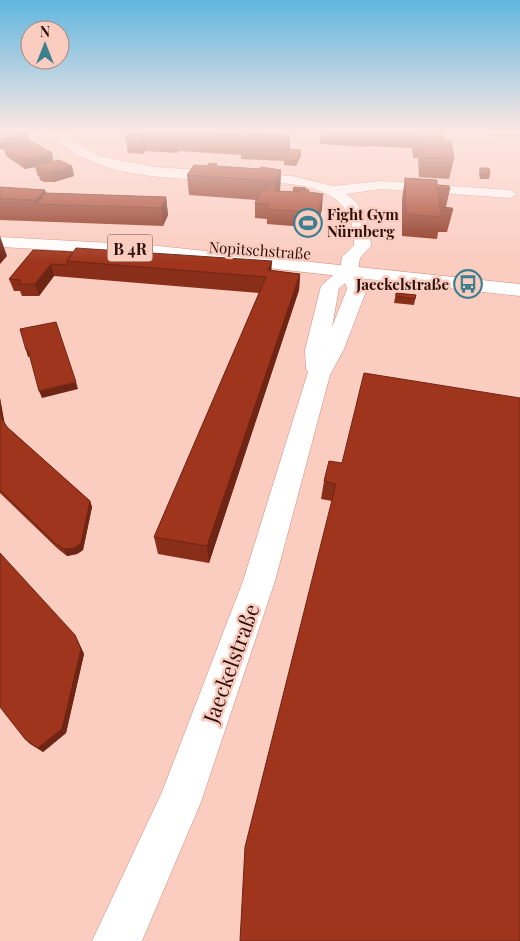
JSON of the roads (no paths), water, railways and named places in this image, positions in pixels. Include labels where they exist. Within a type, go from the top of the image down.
[{"type":"street","points":[[206,174],[284,179],[338,196],[358,215],[362,226],[362,246],[347,251]]},
{"type":"street","points":[[338,196],[381,186],[510,194]]},
{"type":"street","name":"Jaeckelstraße","points":[[117,941],[180,802],[253,600],[318,375],[333,349],[357,290],[347,251],[348,215],[338,196]]},
{"type":"street","name":"Nopitschstraße","points":[[0,234],[347,251],[520,273]]},
{"type":"street","name":"Nopitschstraße","points":[[0,242],[142,249],[347,251],[520,290]]},
{"type":"place","name":"Fight Gym Nürnberg","points":[[308,223]]},
{"type":"place","name":"Jaeckelstraße","points":[[468,284]]}]
